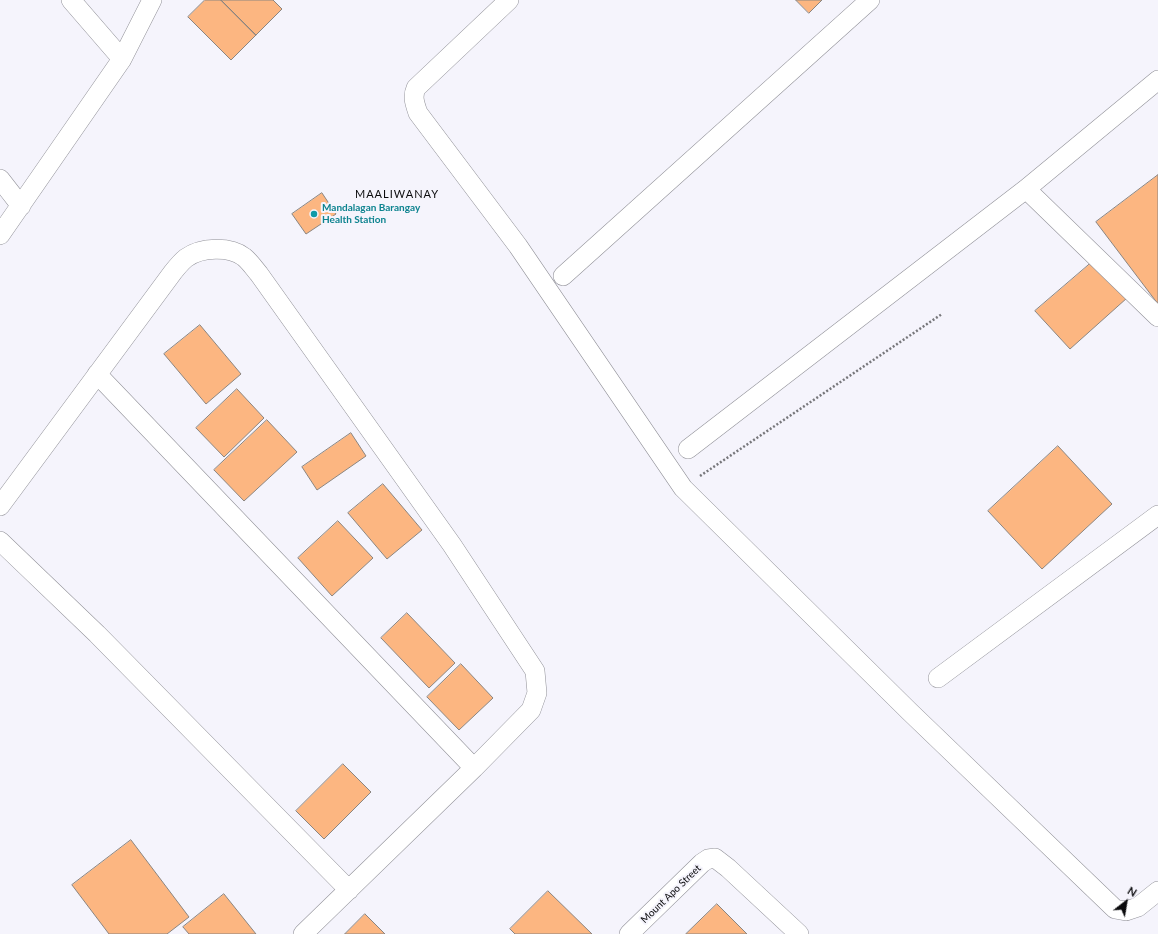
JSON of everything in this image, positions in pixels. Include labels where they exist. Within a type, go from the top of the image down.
[{"type":"street","points":[[71,0],[122,59]]},
{"type":"street","points":[[0,235],[122,59],[152,0]]},
{"type":"street","points":[[509,0],[416,88],[414,100],[418,113],[518,246],[683,488],[910,712],[1115,909],[1126,911],[1138,907],[1158,891]]},
{"type":"street","points":[[563,276],[870,0]]},
{"type":"street","points":[[688,449],[1026,188],[1158,80]]},
{"type":"street","points":[[0,179],[21,206]]},
{"type":"street","points":[[1026,188],[1158,317]]},
{"type":"street","points":[[0,506],[173,272],[187,258],[212,249],[228,250],[245,258],[259,274],[452,545],[535,671],[537,693],[531,710],[474,768],[303,934]]},
{"type":"street","points":[[97,374],[474,768]]},
{"type":"street","points":[[938,678],[1158,515]]},
{"type":"street","points":[[0,541],[97,634],[349,890]]},
{"type":"street","name":"Mount Apo Street","points":[[630,934],[702,863],[715,858],[728,868],[799,934]]},
{"type":"path","points":[[683,488],[942,314]]},
{"type":"building","points":[[205,0],[221,0],[256,35],[231,60],[188,17]]},
{"type":"building","points":[[221,0],[273,0],[282,9],[256,35]]},
{"type":"building","points":[[796,0],[822,0],[809,13]]},
{"type":"building","points":[[1158,175],[1158,304],[1096,222]]},
{"type":"building","name":"Mandalagan Barangay Health Station","points":[[322,193],[336,214],[306,234],[292,214]]},
{"type":"building","points":[[1091,263],[1127,298],[1070,349],[1035,311]]},
{"type":"building","points":[[200,325],[241,374],[206,404],[164,354]]},
{"type":"building","points":[[237,389],[264,418],[224,457],[196,428]]},
{"type":"building","points":[[267,420],[297,452],[244,501],[214,470]]},
{"type":"building","points":[[351,433],[366,456],[317,490],[302,467]]},
{"type":"building","points":[[1058,446],[1112,504],[1042,569],[988,511]]},
{"type":"building","points":[[383,484],[422,530],[387,559],[348,513]]},
{"type":"building","points":[[338,521],[373,558],[332,596],[298,558]]},
{"type":"building","points":[[407,613],[455,663],[429,688],[381,638]]},
{"type":"building","points":[[461,664],[493,698],[459,730],[427,697]]},
{"type":"building","points":[[343,764],[371,792],[324,839],[296,811]]},
{"type":"building","points":[[131,840],[189,917],[167,934],[109,934],[72,885]]},
{"type":"building","points":[[548,891],[592,934],[515,934],[510,929]]},
{"type":"building","points":[[224,894],[256,934],[189,934],[183,927]]},
{"type":"building","points":[[717,904],[747,934],[686,934]]},
{"type":"building","points":[[365,914],[385,934],[345,934]]},
{"type":"place","name":"Mandalagan Barangay Health Station","points":[[314,214]]},
{"type":"district","name":"MAALIWANAY","points":[[397,194]]}]
